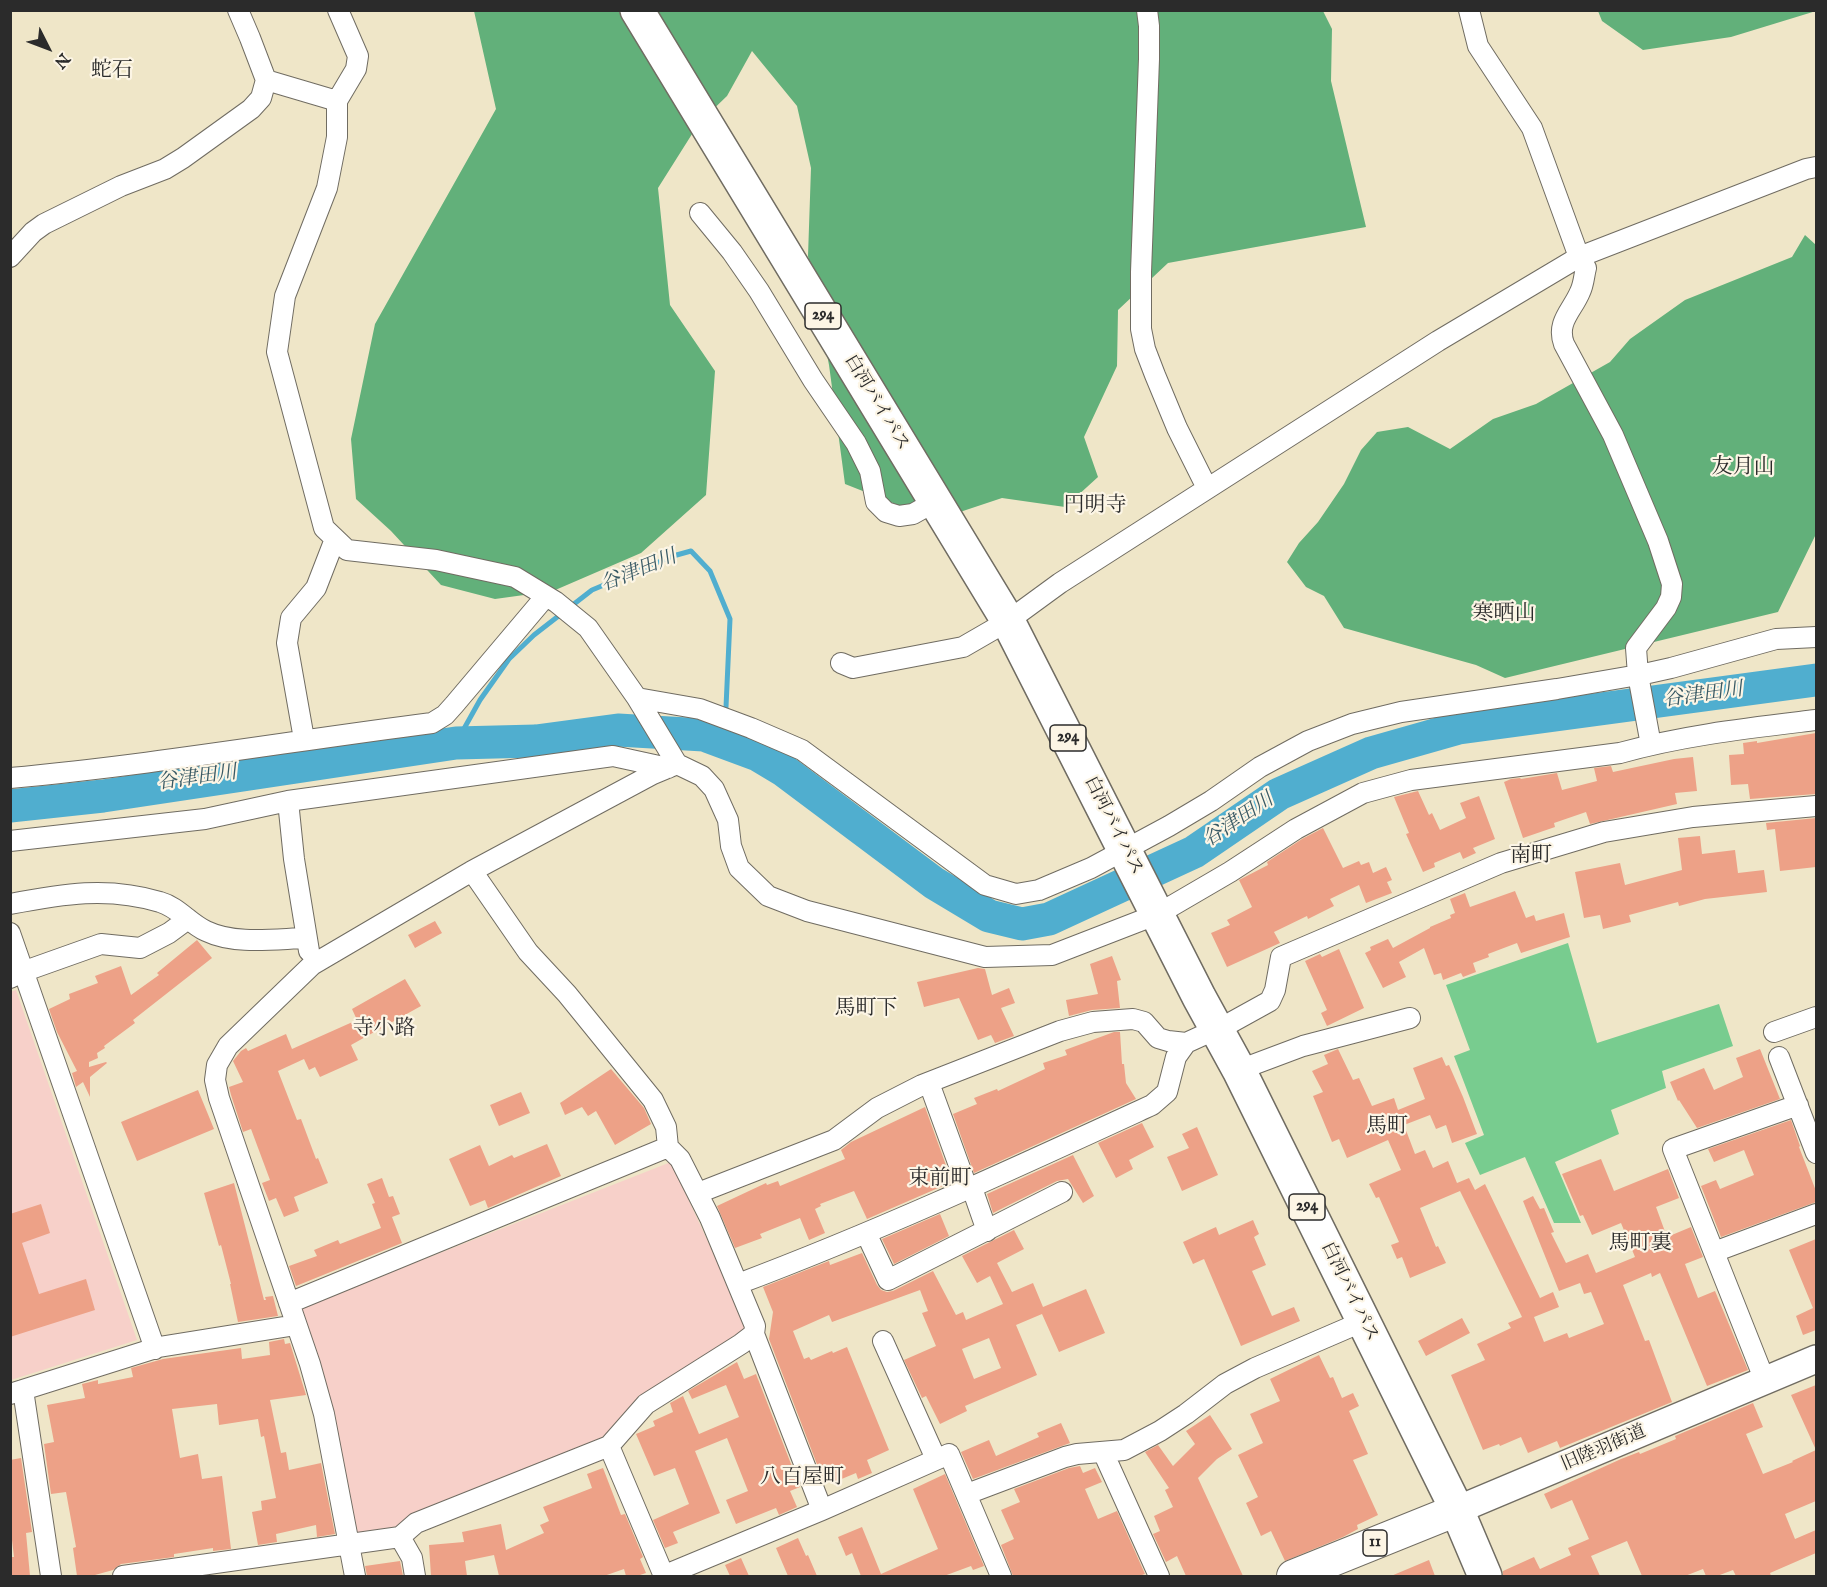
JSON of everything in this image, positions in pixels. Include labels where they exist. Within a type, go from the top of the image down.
[{"type":"highway","name":"白河バイパス","points":[[637,10],[1008,621],[1239,1070],[1457,1510]]},
{"type":"highway","name":"294","points":[[1457,1510],[1485,1576]]},
{"type":"main road","name":"11","points":[[1293,1576],[1457,1510]]},
{"type":"street","points":[[10,257],[33,232],[44,224],[121,186],[165,169],[251,109],[261,98],[266,80],[238,10]]},
{"type":"street","points":[[339,10],[358,56],[354,74],[337,101],[337,137],[327,188],[285,296],[277,352],[324,528],[347,550],[436,561],[515,577],[551,599],[588,628],[637,699],[673,766]]},
{"type":"street","points":[[1147,10],[1149,59],[1141,329],[1144,349],[1177,428],[1207,488]]},
{"type":"street","points":[[1469,10],[1478,46],[1532,128],[1579,257],[1586,268],[1581,290],[1564,320],[1560,333],[1613,435],[1658,541],[1672,584],[1671,597],[1666,608],[1636,648],[1651,745]]},
{"type":"street","points":[[266,80],[337,101]]},
{"type":"street","points":[[841,663],[853,668],[963,647],[1008,621],[1060,583],[1438,341],[1579,257],[1816,167]]},
{"type":"street","points":[[700,213],[732,252],[759,291],[813,380],[856,443],[870,471],[876,502],[886,512],[898,516],[913,514],[936,501]]},
{"type":"street","points":[[304,739],[287,643],[291,618],[316,588],[335,539]]},
{"type":"street","points":[[10,778],[98,770],[304,739],[432,723],[450,710],[551,599]]},
{"type":"street","points":[[637,699],[700,709],[802,750],[986,885],[1016,894],[1039,890],[1127,852],[1260,768],[1308,741],[1352,724],[1401,712],[1640,680],[1671,668],[1776,639],[1816,637]]},
{"type":"street","points":[[10,842],[205,819],[288,801],[613,756],[673,766],[702,776],[714,789],[728,820],[731,846],[739,868],[768,896],[807,911],[986,957],[1052,955],[1100,938],[1230,872],[1296,829],[1363,793],[1411,780],[1620,753],[1708,734],[1816,720]]},
{"type":"street","points":[[355,1576],[324,1414],[310,1364],[219,1098],[215,1080],[217,1065],[228,1046],[312,965],[472,872],[608,797],[673,766]]},
{"type":"street","points":[[288,801],[294,859],[312,965]]},
{"type":"street","points":[[698,1193],[834,1140],[877,1108],[929,1083],[1060,1031],[1093,1022],[1133,1019],[1144,1022],[1158,1038],[1185,1042],[1270,1001],[1275,990],[1281,957],[1501,863],[1604,832],[1693,817],[1816,806]]},
{"type":"street","points":[[472,872],[528,952],[567,994],[653,1100],[666,1127],[668,1147],[680,1160],[698,1193],[738,1284],[755,1326],[754,1334],[822,1510]]},
{"type":"street","points":[[10,904],[65,894],[114,893],[160,902],[176,909],[206,931],[231,938],[306,938]]},
{"type":"street","points":[[18,974],[101,944],[140,948],[169,933],[188,919]]},
{"type":"street","points":[[10,933],[18,974],[155,1348]]},
{"type":"street","points":[[1774,1032],[1816,1017]]},
{"type":"street","points":[[1239,1070],[1303,1046],[1410,1018]]},
{"type":"street","points":[[738,1284],[810,1257],[970,1189],[1152,1106],[1167,1092],[1176,1057],[1185,1042]]},
{"type":"street","points":[[1779,1057],[1816,1153]]},
{"type":"street","points":[[929,1083],[987,1231]]},
{"type":"street","points":[[1765,1381],[1673,1149],[1798,1105]]},
{"type":"street","points":[[289,1303],[668,1147]]},
{"type":"street","points":[[866,1233],[888,1280],[1062,1192]]},
{"type":"street","points":[[1714,1252],[1816,1214]]},
{"type":"street","points":[[967,1494],[1065,1457],[1124,1450],[1160,1431],[1225,1384],[1255,1368],[1364,1321]]},
{"type":"street","points":[[51,1576],[17,1392],[155,1348],[296,1324]]},
{"type":"street","points":[[123,1576],[400,1537],[416,1522],[609,1446],[646,1404],[754,1334]]},
{"type":"street","points":[[883,1341],[936,1459]]},
{"type":"street","name":"旧陸羽街道","points":[[1457,1510],[1816,1359]]},
{"type":"street","points":[[609,1446],[664,1576],[949,1454],[1001,1576]]},
{"type":"street","points":[[1103,1452],[1159,1576]]},
{"type":"street","points":[[400,1537],[412,1558],[415,1576]]},
{"type":"shaded area","points":[[16,990],[137,1340],[11,1380],[10,992]]},
{"type":"shaded area","points":[[671,1162],[748,1328],[642,1396],[604,1438],[390,1535],[357,1538],[335,1416],[300,1308]]},
{"type":"green space","points":[[1816,10],[1731,37],[1643,50],[1602,21],[1598,11]]},
{"type":"green space","points":[[474,11],[1323,11],[1332,29],[1331,81],[1366,227],[1168,263],[1118,310],[1117,366],[1084,437],[1098,477],[1065,507],[1002,498],[936,520],[845,484],[829,365],[808,256],[811,168],[797,106],[752,51],[727,96],[699,123],[658,188],[670,305],[715,371],[706,495],[641,553],[553,591],[495,599],[441,585],[391,531],[356,499],[351,439],[375,324],[496,109]]},
{"type":"green space","points":[[1805,235],[1816,245],[1816,534],[1778,612],[1505,678],[1476,665],[1344,628],[1324,596],[1306,587],[1287,562],[1344,484],[1361,450],[1377,432],[1408,427],[1450,449],[1493,419],[1536,404],[1610,362],[1630,339],[1685,300],[1792,257]]},
{"type":"green space","points":[[1568,943],[1597,1043],[1719,1004],[1733,1046],[1662,1071],[1666,1088],[1611,1110],[1619,1134],[1555,1162],[1581,1223],[1554,1223],[1525,1157],[1480,1175],[1465,1143],[1484,1135],[1454,1056],[1470,1050],[1446,985]]},
{"type":"building","points":[[1816,733],[1816,794],[1750,799],[1748,784],[1731,785],[1729,755],[1744,754],[1743,743],[1757,741],[1757,743]]},
{"type":"building","points":[[1693,757],[1697,791],[1675,793],[1677,804],[1590,824],[1586,812],[1554,823],[1555,827],[1523,838],[1504,782],[1557,773],[1562,790],[1597,781],[1594,768],[1611,766],[1613,772]]},
{"type":"building","points":[[1418,791],[1429,815],[1432,813],[1440,830],[1466,818],[1460,803],[1479,796],[1495,839],[1473,848],[1476,853],[1463,859],[1460,852],[1434,863],[1435,867],[1423,872],[1406,834],[1409,833],[1394,797]]},
{"type":"building","points":[[1816,818],[1816,867],[1780,871],[1775,829],[1767,830],[1766,823]]},
{"type":"building","points":[[1323,828],[1343,868],[1359,861],[1361,865],[1369,862],[1373,873],[1386,867],[1392,880],[1387,882],[1392,893],[1366,903],[1359,885],[1330,899],[1334,906],[1274,932],[1280,943],[1227,967],[1211,933],[1230,925],[1227,920],[1252,907],[1239,880],[1268,865],[1267,862]]},
{"type":"building","points":[[1700,836],[1702,854],[1735,850],[1738,873],[1764,870],[1767,892],[1705,899],[1679,906],[1678,902],[1629,915],[1631,922],[1603,929],[1600,915],[1584,918],[1575,872],[1620,863],[1625,885],[1682,870],[1678,838]]},
{"type":"building","points":[[1515,891],[1526,918],[1534,915],[1536,921],[1564,913],[1570,937],[1521,953],[1517,943],[1488,954],[1489,957],[1473,963],[1476,972],[1463,977],[1461,973],[1443,980],[1441,973],[1434,975],[1424,948],[1399,962],[1406,977],[1383,988],[1365,953],[1371,950],[1370,947],[1388,939],[1393,948],[1451,918],[1450,915],[1455,913],[1450,899],[1465,893],[1470,907]]},
{"type":"building","points":[[435,921],[442,933],[415,948],[408,935]]},
{"type":"building","points":[[197,940],[212,958],[133,1020],[135,1023],[104,1046],[105,1048],[97,1053],[98,1058],[89,1062],[89,1067],[107,1063],[90,1077],[90,1097],[83,1082],[76,1087],[72,1073],[77,1071],[57,1032],[49,1009],[70,999],[69,994],[98,983],[95,976],[121,966],[131,995],[159,975],[157,973]]},
{"type":"building","points":[[1339,949],[1364,1008],[1327,1026],[1321,1013],[1327,1010],[1305,961],[1320,954],[1322,957]]},
{"type":"building","points":[[1112,956],[1121,980],[1117,981],[1120,1008],[1092,1010],[1069,1016],[1066,1000],[1098,994],[1090,964]]},
{"type":"building","points":[[978,968],[985,969],[992,995],[1009,988],[1015,1003],[1001,1008],[1014,1036],[995,1043],[991,1035],[978,1040],[959,998],[924,1007],[917,982]]},
{"type":"building","points":[[405,979],[421,1006],[351,1045],[358,1060],[320,1077],[315,1067],[309,1070],[304,1059],[278,1071],[297,1120],[301,1119],[328,1183],[294,1197],[299,1211],[284,1217],[276,1198],[269,1201],[262,1183],[270,1180],[251,1129],[243,1132],[229,1087],[243,1082],[233,1061],[246,1048],[248,1051],[286,1034],[292,1049],[357,1020],[352,1009]]},
{"type":"building","points":[[1114,1032],[1120,1032],[1126,1083],[1136,1099],[974,1173],[953,1114],[977,1104],[974,1098],[997,1089],[998,1091],[1045,1069],[1043,1063],[1067,1055],[1065,1050]]},
{"type":"building","points":[[1338,1049],[1353,1080],[1359,1078],[1372,1106],[1394,1098],[1398,1110],[1425,1099],[1413,1068],[1442,1057],[1446,1066],[1449,1065],[1477,1134],[1452,1143],[1446,1125],[1436,1129],[1430,1115],[1404,1125],[1415,1154],[1425,1150],[1433,1168],[1448,1161],[1457,1183],[1469,1178],[1475,1190],[1485,1184],[1540,1298],[1553,1292],[1559,1307],[1534,1317],[1544,1342],[1567,1333],[1569,1338],[1604,1324],[1591,1292],[1584,1294],[1580,1283],[1559,1291],[1523,1201],[1533,1196],[1540,1209],[1544,1208],[1554,1232],[1551,1233],[1566,1263],[1588,1254],[1596,1273],[1635,1257],[1621,1223],[1592,1235],[1583,1215],[1580,1216],[1562,1174],[1601,1159],[1614,1191],[1668,1169],[1679,1198],[1656,1207],[1667,1237],[1691,1227],[1703,1257],[1685,1264],[1698,1298],[1715,1291],[1748,1370],[1707,1386],[1660,1273],[1652,1277],[1651,1273],[1623,1285],[1645,1341],[1649,1340],[1672,1402],[1560,1448],[1557,1441],[1528,1453],[1521,1437],[1483,1450],[1451,1375],[1485,1360],[1477,1344],[1511,1328],[1508,1323],[1522,1317],[1460,1191],[1420,1208],[1436,1247],[1438,1246],[1446,1263],[1410,1278],[1402,1257],[1397,1259],[1391,1245],[1399,1242],[1379,1197],[1376,1198],[1369,1184],[1401,1170],[1388,1140],[1347,1158],[1339,1139],[1332,1142],[1313,1096],[1323,1092],[1312,1071],[1328,1064],[1324,1055]]},
{"type":"building","points":[[1760,1049],[1780,1099],[1697,1128],[1678,1101],[1670,1082],[1704,1068],[1714,1090],[1743,1077],[1736,1058]]},
{"type":"building","points":[[611,1069],[644,1108],[651,1124],[615,1145],[596,1111],[588,1116],[582,1107],[565,1115],[560,1103]]},
{"type":"building","points":[[198,1090],[214,1129],[137,1161],[121,1122]]},
{"type":"building","points":[[521,1092],[530,1113],[499,1126],[490,1105]]},
{"type":"building","points":[[925,1107],[952,1182],[867,1219],[854,1191],[820,1204],[821,1206],[815,1209],[825,1233],[809,1240],[800,1218],[760,1234],[762,1238],[735,1248],[717,1206],[766,1183],[767,1185],[778,1181],[780,1186],[845,1159],[841,1150],[851,1142]]},
{"type":"building","points":[[1791,1120],[1816,1191],[1816,1202],[1721,1237],[1701,1186],[1716,1180],[1720,1189],[1754,1175],[1744,1150],[1714,1162],[1708,1149]]},
{"type":"building","points":[[1142,1123],[1154,1147],[1129,1160],[1133,1169],[1116,1178],[1098,1143]]},
{"type":"building","points":[[1197,1127],[1218,1175],[1182,1191],[1167,1157],[1189,1148],[1182,1134]]},
{"type":"building","points":[[547,1144],[561,1176],[488,1208],[485,1200],[470,1206],[449,1159],[480,1145],[489,1166],[512,1155],[514,1158]]},
{"type":"building","points":[[1073,1155],[1094,1196],[1083,1203],[1068,1179],[1057,1181],[993,1213],[987,1194]]},
{"type":"building","points":[[382,1178],[389,1197],[393,1196],[400,1214],[392,1217],[402,1243],[296,1286],[289,1266],[317,1256],[314,1250],[338,1240],[340,1244],[381,1228],[372,1204],[375,1203],[367,1184]]},
{"type":"building","points":[[234,1183],[264,1300],[266,1300],[265,1297],[273,1296],[278,1316],[238,1322],[221,1245],[219,1246],[204,1193]]},
{"type":"building","points":[[41,1204],[50,1233],[22,1243],[39,1294],[86,1279],[95,1310],[10,1337],[10,1214]]},
{"type":"building","points":[[940,1214],[949,1236],[894,1264],[882,1239]]},
{"type":"building","points":[[1253,1220],[1259,1234],[1254,1237],[1266,1265],[1252,1271],[1272,1316],[1294,1307],[1300,1321],[1241,1346],[1204,1259],[1193,1264],[1183,1242],[1216,1227],[1219,1235]]},
{"type":"building","points":[[1014,1230],[1024,1249],[997,1263],[1012,1292],[1033,1283],[1043,1307],[1086,1289],[1105,1333],[1059,1352],[1042,1314],[1016,1325],[1037,1375],[965,1406],[967,1411],[940,1424],[926,1396],[922,1398],[904,1360],[936,1346],[922,1313],[928,1311],[920,1290],[832,1322],[829,1315],[793,1331],[804,1359],[809,1357],[811,1360],[847,1347],[889,1450],[867,1460],[872,1473],[858,1479],[856,1473],[832,1483],[830,1478],[823,1480],[769,1339],[773,1312],[763,1287],[829,1261],[830,1265],[862,1253],[877,1285],[881,1290],[887,1292],[933,1271],[956,1315],[963,1312],[966,1320],[1003,1304],[990,1276],[977,1283],[962,1256]],"holes":[[[989,1338],[1001,1368],[974,1379],[962,1349]]]},
{"type":"building","points":[[1816,1239],[1816,1330],[1803,1335],[1796,1316],[1813,1308],[1789,1250]]},
{"type":"building","points":[[1462,1318],[1470,1333],[1426,1356],[1418,1341]]},
{"type":"building","points":[[284,1339],[285,1344],[290,1343],[306,1395],[270,1400],[281,1453],[286,1452],[289,1470],[321,1463],[335,1534],[317,1537],[316,1525],[276,1534],[277,1542],[258,1545],[252,1512],[262,1510],[261,1501],[276,1498],[264,1436],[261,1437],[258,1419],[219,1425],[217,1404],[172,1409],[180,1458],[198,1454],[202,1479],[222,1476],[231,1549],[213,1551],[213,1548],[174,1554],[174,1557],[121,1564],[113,1570],[95,1575],[77,1576],[73,1548],[76,1547],[66,1492],[51,1494],[44,1444],[54,1442],[47,1405],[85,1398],[82,1384],[98,1380],[98,1384],[133,1377],[131,1368],[163,1359],[241,1348],[242,1359],[270,1355],[269,1342]]},
{"type":"building","points":[[1319,1355],[1330,1378],[1333,1377],[1342,1398],[1353,1393],[1359,1406],[1349,1411],[1368,1454],[1353,1460],[1378,1515],[1357,1525],[1358,1529],[1343,1537],[1285,1561],[1271,1531],[1261,1536],[1246,1503],[1258,1497],[1238,1455],[1263,1443],[1250,1414],[1280,1401],[1270,1379]]},
{"type":"building","points":[[737,1362],[744,1379],[756,1374],[800,1487],[790,1491],[797,1507],[779,1515],[776,1508],[736,1524],[726,1500],[748,1491],[727,1438],[695,1451],[720,1513],[673,1532],[678,1543],[665,1548],[653,1520],[689,1504],[675,1468],[654,1476],[636,1434],[655,1426],[653,1421],[673,1412],[670,1403],[683,1396],[699,1434],[739,1417],[726,1385],[692,1399],[688,1391]]},
{"type":"building","points":[[1816,1385],[1816,1450],[1791,1395]]},
{"type":"building","points":[[1753,1403],[1763,1427],[1746,1434],[1763,1474],[1816,1450],[1816,1501],[1785,1514],[1795,1539],[1816,1530],[1816,1553],[1770,1573],[1771,1576],[1736,1576],[1733,1570],[1717,1576],[1706,1576],[1703,1569],[1685,1576],[1642,1576],[1627,1541],[1591,1556],[1600,1576],[1503,1576],[1503,1571],[1534,1557],[1540,1569],[1571,1555],[1568,1548],[1589,1539],[1572,1500],[1551,1509],[1544,1494],[1621,1459],[1676,1439],[1675,1436]]},
{"type":"building","points":[[1210,1415],[1232,1449],[1217,1459],[1198,1478],[1243,1576],[1186,1576],[1177,1556],[1166,1562],[1153,1534],[1160,1531],[1154,1516],[1173,1507],[1165,1490],[1169,1488],[1145,1452],[1158,1445],[1173,1466],[1195,1444],[1186,1431]]},
{"type":"building","points":[[1061,1423],[1070,1443],[973,1479],[961,1452],[989,1440],[996,1456],[1039,1437],[1037,1433]]},
{"type":"building","points":[[21,1458],[32,1532],[26,1533],[30,1576],[10,1576],[10,1557],[14,1557],[10,1523],[10,1460]]},
{"type":"building","points":[[1080,1466],[1083,1473],[1095,1468],[1102,1482],[1085,1489],[1098,1519],[1117,1511],[1145,1574],[1139,1576],[1013,1576],[1001,1545],[1014,1539],[1001,1510],[1020,1502],[1014,1489]]},
{"type":"building","points":[[603,1468],[621,1515],[625,1514],[643,1557],[640,1559],[646,1573],[626,1576],[624,1569],[604,1576],[499,1576],[494,1555],[465,1561],[467,1576],[431,1576],[429,1545],[464,1542],[462,1532],[501,1524],[506,1550],[544,1533],[540,1525],[549,1521],[543,1507],[592,1488],[587,1474]]},
{"type":"building","points":[[945,1474],[984,1566],[973,1570],[971,1566],[944,1576],[861,1576],[852,1553],[846,1556],[838,1537],[862,1527],[881,1574],[938,1549],[913,1489]]},
{"type":"building","points":[[798,1538],[817,1576],[788,1576],[776,1548]]},
{"type":"building","points":[[741,1558],[749,1576],[730,1576],[725,1565]]},
{"type":"building","points":[[1429,1560],[1435,1576],[1391,1576]]},
{"type":"building","points":[[400,1561],[403,1576],[367,1576],[365,1566]]},
{"type":"waterway","name":"谷津田川","points":[[456,743],[480,700],[509,659],[534,635],[592,590],[673,556],[691,551],[710,571],[730,619],[726,707],[718,739]]},
{"type":"waterway","name":"谷津田川","points":[[10,806],[103,796],[456,743],[536,741],[618,730],[704,735],[758,755],[783,770],[934,883],[989,916],[1022,924],[1049,919],[1194,852],[1279,794],[1371,753],[1459,728],[1816,680]]},
{"type":"district","name":"蛇石","points":[[112,72]]},
{"type":"district","name":"友月山","points":[[1743,469]]},
{"type":"district","name":"円明寺","points":[[1095,507]]},
{"type":"district","name":"寒晒山","points":[[1504,615]]},
{"type":"district","name":"南町","points":[[1531,857]]},
{"type":"district","name":"馬町下","points":[[866,1010]]},
{"type":"district","name":"寺小路","points":[[384,1030]]},
{"type":"district","name":"馬町","points":[[1387,1128]]},
{"type":"district","name":"束前町","points":[[940,1180]]},
{"type":"district","name":"馬町裏","points":[[1640,1245]]},
{"type":"district","name":"八百屋町","points":[[802,1479]]}]
